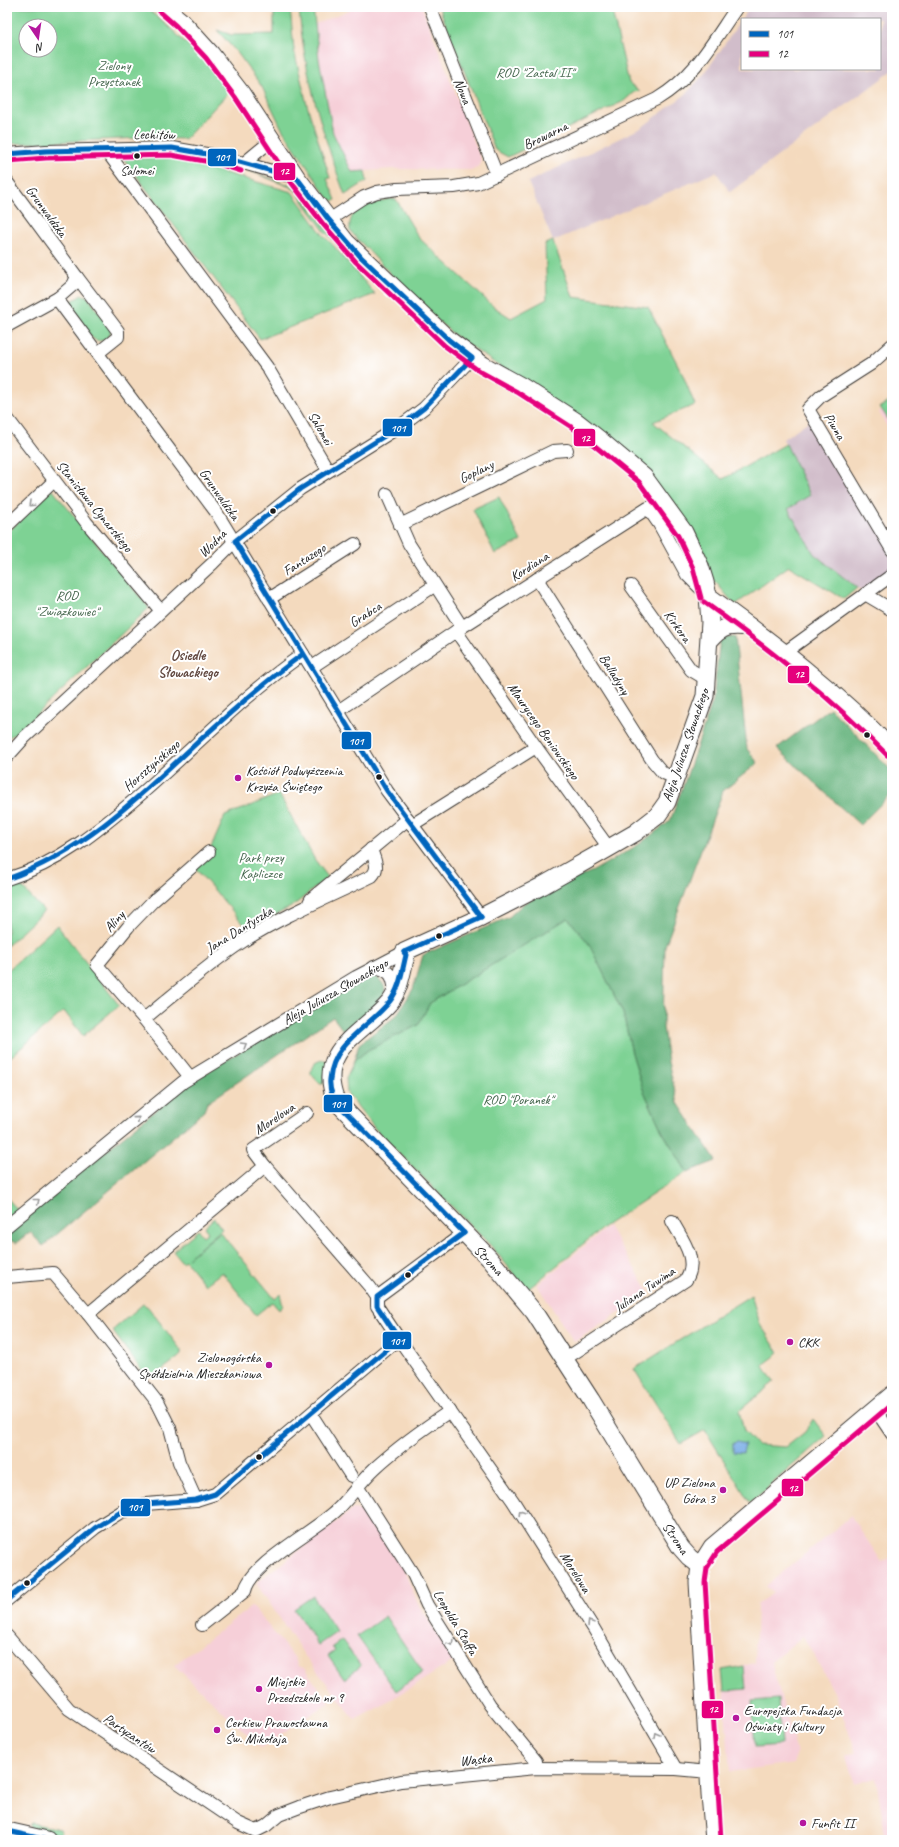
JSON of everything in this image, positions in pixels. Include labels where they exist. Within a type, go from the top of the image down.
[{"type":"street","points":[[164,7],[181,21],[211,54],[241,93],[297,178],[329,220],[361,257],[449,340],[472,358],[576,422],[644,477],[684,532],[700,566],[708,596],[784,653],[852,709],[892,750]]},
{"type":"street","name":"Nowa","points":[[430,7],[497,175]]},
{"type":"street","name":"Browarna","points":[[329,220],[364,197],[377,192],[392,189],[466,186],[478,183],[657,99],[672,89],[700,62],[737,7]]},
{"type":"street","points":[[243,164],[272,140]]},
{"type":"street","name":"Lechitów","points":[[7,154],[46,151],[172,148],[211,154],[297,178]]},
{"type":"street","name":"Salomei","points":[[104,149],[267,367],[328,470]]},
{"type":"street","name":"Grunwaldzka","points":[[7,182],[118,331],[118,337],[98,354]]},
{"type":"street","points":[[7,326],[58,298],[69,289],[77,277]]},
{"type":"street","name":"Grunwaldzka","points":[[58,298],[60,303],[216,512],[387,791],[481,917]]},
{"type":"street","name":"Piwna","points":[[892,345],[871,364],[821,396],[808,409],[892,550]]},
{"type":"street","name":"Wodna","points":[[8,754],[214,563],[235,541],[300,489],[328,470],[399,427],[424,408],[472,358]]},
{"type":"street","name":"Stanisława Cynarskiego","points":[[7,419],[54,481],[161,611]]},
{"type":"street","name":"Goplany","points":[[400,525],[553,451],[567,450]]},
{"type":"street","points":[[7,526],[54,481]]},
{"type":"street","name":"Maurycego Beniowskiego","points":[[387,494],[409,544],[459,629],[536,747],[610,848]]},
{"type":"street","name":"Kordiana","points":[[338,711],[459,629],[648,508],[659,524],[687,575],[708,596]]},
{"type":"street","name":"Fantazego","points":[[269,599],[355,544]]},
{"type":"street","points":[[784,653],[892,575]]},
{"type":"street","name":"Balladyny","points":[[537,579],[652,760],[663,772],[676,778]]},
{"type":"street","name":"Grabca","points":[[312,667],[434,586]]},
{"type":"street","name":"Kirkora","points":[[631,586],[691,670],[701,676],[707,677]]},
{"type":"street","points":[[865,594],[892,610]]},
{"type":"street","name":"Aleja Juliusza Słowackiego","points":[[7,1226],[190,1077],[374,967],[481,917],[610,848],[657,816],[667,802],[705,696],[710,640],[708,596]]},
{"type":"street","points":[[710,640],[724,628],[734,625],[750,627]]},
{"type":"street","name":"Horsztyńskiego","points":[[7,879],[37,868],[62,856],[82,843],[171,768],[274,675],[303,654]]},
{"type":"street","name":"Jana Dantyszka","points":[[144,1019],[223,955],[248,939],[307,907],[311,899],[371,850],[410,822],[536,747]]},
{"type":"street","points":[[307,907],[372,876],[376,872],[376,865],[371,850]]},
{"type":"street","name":"Aliny","points":[[144,1019],[97,965],[128,927],[153,901],[209,852]]},
{"type":"street","name":"Stroma","points":[[404,952],[406,956],[395,993],[389,1002],[355,1032],[343,1045],[335,1059],[330,1078],[332,1092],[336,1101],[464,1233],[521,1295],[565,1359],[681,1548],[700,1566]]},
{"type":"street","points":[[374,967],[384,969],[390,973],[394,979],[395,993]]},
{"type":"street","points":[[144,1019],[190,1077]]},
{"type":"street","name":"Morelowa","points":[[307,1113],[253,1150],[377,1297],[377,1306],[513,1501],[594,1629],[676,1769]]},
{"type":"street","points":[[88,1314],[265,1166]]},
{"type":"street","name":"Juliana Tuwima","points":[[565,1359],[686,1280],[690,1274],[691,1264],[689,1254],[672,1221]]},
{"type":"street","points":[[377,1297],[464,1233]]},
{"type":"street","points":[[7,1277],[53,1273],[88,1314],[157,1402],[170,1428],[179,1462],[196,1500]]},
{"type":"street","points":[[7,1600],[95,1528],[121,1512],[146,1504],[196,1500],[215,1494],[399,1339]]},
{"type":"street","points":[[714,1840],[708,1772],[698,1582],[700,1566],[712,1547],[892,1395]]},
{"type":"street","points":[[875,1409],[892,1434]]},
{"type":"street","points":[[202,1625],[245,1591],[247,1584],[262,1567],[337,1510],[354,1481],[408,1440],[450,1411]]},
{"type":"street","name":"Leopolda Staffa","points":[[311,1414],[413,1574],[430,1610],[487,1700],[536,1761],[536,1768]]},
{"type":"street","name":"Partyzantów","points":[[7,1636],[69,1709],[238,1823],[256,1831]]},
{"type":"street","name":"Wąska","points":[[256,1831],[279,1815],[300,1807],[330,1797],[388,1784],[536,1768],[676,1769],[708,1772]]},
{"type":"street","points":[[7,1831],[47,1840]]},
{"type":"shaded area","points":[[357,7],[422,7],[481,159],[479,166],[471,170],[393,169],[352,172],[333,133],[319,59],[315,24]]},
{"type":"shaded area","points":[[750,7],[892,7],[892,71],[730,192],[716,172],[553,241],[528,182],[641,128],[686,94],[705,73],[741,20],[741,70],[881,70],[881,18],[742,18]]},
{"type":"shaded area","points":[[892,403],[892,436],[879,412]]},
{"type":"shaded area","points":[[813,418],[892,550],[892,575],[865,594],[814,554],[787,508],[810,495],[783,439]]},
{"type":"shaded area","points":[[608,1226],[650,1293],[574,1342],[537,1285]]},
{"type":"shaded area","points":[[353,1509],[363,1511],[404,1570],[418,1604],[455,1660],[399,1695],[355,1719],[305,1656],[256,1583]]},
{"type":"shaded area","points":[[851,1516],[882,1562],[892,1557],[892,1840],[886,1840],[876,1778],[854,1784],[846,1756],[856,1752],[834,1692],[803,1636],[771,1662],[797,1753],[793,1763],[730,1772],[722,1670],[755,1663],[757,1605],[773,1593],[766,1586]]},
{"type":"shaded area","name":"Miejskie Przedszkole nr 9","points":[[252,1606],[294,1657],[298,1666],[304,1668],[329,1702],[261,1748],[174,1665]]},
{"type":"green space","name":"Zielony Przystanek","points":[[7,7],[145,7],[168,26],[209,65],[230,91],[185,139],[141,138],[7,144]]},
{"type":"green space","points":[[274,7],[290,7],[294,50],[307,105],[330,178],[327,179],[336,200],[333,201],[328,198],[282,129],[262,87],[239,55],[217,30],[232,35],[274,34]]},
{"type":"green space","points":[[299,7],[313,7],[319,59],[333,133],[352,172],[365,171],[367,181],[345,195],[315,102],[305,55]]},
{"type":"green space","name":"ROD \"Zastal II\"","points":[[439,7],[611,7],[629,83],[640,91],[634,92],[624,101],[508,157],[495,150]]},
{"type":"green space","points":[[123,158],[173,158],[292,192],[323,235],[375,294],[260,339]]},
{"type":"green space","points":[[242,168],[295,187],[340,247],[325,232],[295,190]]},
{"type":"green space","points":[[388,199],[396,199],[419,238],[494,307],[511,318],[547,299],[545,244],[553,241],[573,297],[648,307],[682,373],[695,405],[653,422],[723,479],[786,444],[810,495],[788,509],[814,554],[857,588],[844,599],[789,566],[735,605],[712,578],[704,553],[695,534],[666,494],[499,366],[454,335],[420,305],[350,231],[350,223],[356,212],[367,205]]},
{"type":"green space","points":[[82,295],[87,296],[111,329],[109,336],[102,341],[92,338],[72,311],[72,301]]},
{"type":"green space","points":[[889,402],[892,406],[892,425],[880,407]]},
{"type":"green space","name":"ROD \"Związkowiec\"","points":[[52,489],[149,608],[18,732],[9,737],[7,736],[7,533]]},
{"type":"green space","points":[[499,497],[521,541],[495,554],[473,509]]},
{"type":"green space","points":[[735,637],[747,749],[758,763],[723,791],[665,946],[663,1027],[668,1062],[678,1103],[716,1161],[687,1172],[662,1131],[643,1089],[632,1053],[623,1013],[589,944],[568,918],[430,1003],[418,1025],[368,1050],[354,1061],[359,1044],[396,1016],[413,989],[423,955],[509,917],[523,904],[556,886],[593,871],[638,845],[670,821],[713,700],[720,638]]},
{"type":"green space","points":[[830,708],[892,771],[892,793],[860,825],[777,748]]},
{"type":"green space","name":"Park przy Kapliczce","points":[[279,794],[315,860],[328,877],[293,906],[248,929],[195,868],[209,852],[225,816]]},
{"type":"green space","points":[[19,884],[44,911],[7,946],[7,887]]},
{"type":"green space","name":"ROD \"Poranek\"","points":[[568,918],[589,944],[623,1013],[632,1053],[643,1089],[662,1131],[687,1172],[605,1226],[527,1290],[492,1247],[377,1131],[347,1093],[346,1078],[354,1061],[368,1050],[418,1025],[430,1003]]},
{"type":"green space","points":[[57,925],[119,1005],[83,1036],[64,1011],[7,1060],[7,971]]},
{"type":"green space","points":[[374,974],[384,986],[384,996],[382,1000],[345,1033],[333,1017],[207,1103],[204,1111],[43,1246],[30,1232],[16,1243],[7,1239],[7,1231],[178,1092],[217,1065]]},
{"type":"green space","points":[[322,1060],[327,1062],[324,1081],[323,1084],[320,1084],[311,1074],[311,1071],[315,1063]]},
{"type":"green space","points":[[7,1198],[18,1210],[7,1218]]},
{"type":"green space","points":[[214,1218],[222,1229],[188,1258],[220,1232],[275,1299],[280,1294],[283,1306],[279,1310],[272,1302],[256,1315],[222,1272],[205,1285],[185,1260],[182,1262],[173,1251],[198,1230],[203,1236],[208,1232],[204,1227]]},
{"type":"green space","points":[[751,1295],[760,1324],[779,1353],[763,1365],[774,1382],[739,1411],[744,1431],[757,1445],[786,1447],[805,1432],[813,1419],[826,1436],[750,1503],[705,1430],[681,1444],[634,1369]]},
{"type":"green space","points":[[143,1304],[148,1307],[181,1350],[181,1355],[179,1357],[154,1376],[145,1375],[114,1333],[114,1329]]},
{"type":"green space","points":[[313,1596],[337,1632],[318,1645],[294,1609]]},
{"type":"green space","points":[[385,1616],[423,1672],[396,1691],[357,1636]]},
{"type":"green space","points":[[342,1640],[361,1666],[344,1679],[328,1656],[335,1651],[332,1647]]},
{"type":"green space","points":[[744,1666],[746,1689],[724,1691],[722,1670]]},
{"type":"green space","points":[[778,1699],[781,1745],[755,1747],[752,1701]]},
{"type":"green space","points":[[31,1823],[60,1829],[62,1833],[56,1834],[31,1828],[29,1826]]},
{"type":"water","points":[[737,1442],[745,1444],[743,1453],[733,1452],[733,1443]]},
{"type":"transit line","name":"12","points":[[160,12],[176,26],[206,58],[235,97],[291,182],[323,224],[356,262],[445,346],[479,371],[517,392],[573,428],[639,482],[678,536],[693,568],[701,598]]},
{"type":"transit line","name":"101","points":[[7,154],[46,151],[172,148],[218,156],[297,178],[329,220],[361,257],[449,340],[472,358],[424,408],[399,427],[300,489],[235,541],[387,791],[481,917]]},
{"type":"transit line","name":"12","points":[[8,161],[46,158],[171,155],[216,163],[241,171]]},
{"type":"transit line","name":"12","points":[[704,602],[822,693],[887,755]]},
{"type":"transit line","name":"101","points":[[7,879],[35,867],[61,853],[111,820],[134,801],[238,706],[276,674],[303,654]]},
{"type":"transit line","name":"101","points":[[404,952],[481,917]]},
{"type":"transit line","name":"101","points":[[404,952],[406,955],[402,973],[393,996],[382,1010],[345,1044],[338,1054],[330,1079],[331,1090],[333,1097],[340,1106],[464,1233]]},
{"type":"transit line","name":"101","points":[[7,1600],[95,1528],[121,1512],[146,1504],[196,1500],[215,1494],[399,1339],[377,1306],[377,1297],[464,1233]]},
{"type":"transit line","name":"12","points":[[721,1839],[705,1582],[707,1568],[717,1552],[892,1404]]},
{"type":"transit line","name":"101","points":[[7,1831],[47,1840]]},
{"type":"place","name":"Salomei","points":[[137,156]]},
{"type":"place","name":"Kościół Podwyższenia Krzyża Świętego","points":[[238,778]]},
{"type":"place","name":"CKK","points":[[790,1342]]},
{"type":"place","name":"Zielonogórska Spółdzielnia Mieszkaniowa","points":[[269,1365]]},
{"type":"place","name":"UP Zielona Góra 3","points":[[723,1490]]},
{"type":"place","name":"Miejskie Przedszkole nr 9","points":[[259,1689]]},
{"type":"place","name":"Europejska Fundacja Oświaty i Kultury","points":[[736,1718]]},
{"type":"place","name":"Cerkiew Prawosławna Św. Mikołaja","points":[[217,1730]]},
{"type":"place","name":"Funfit II","points":[[803,1823]]},
{"type":"district","name":"Osiedle Słowackiego","points":[[188,664]]}]
